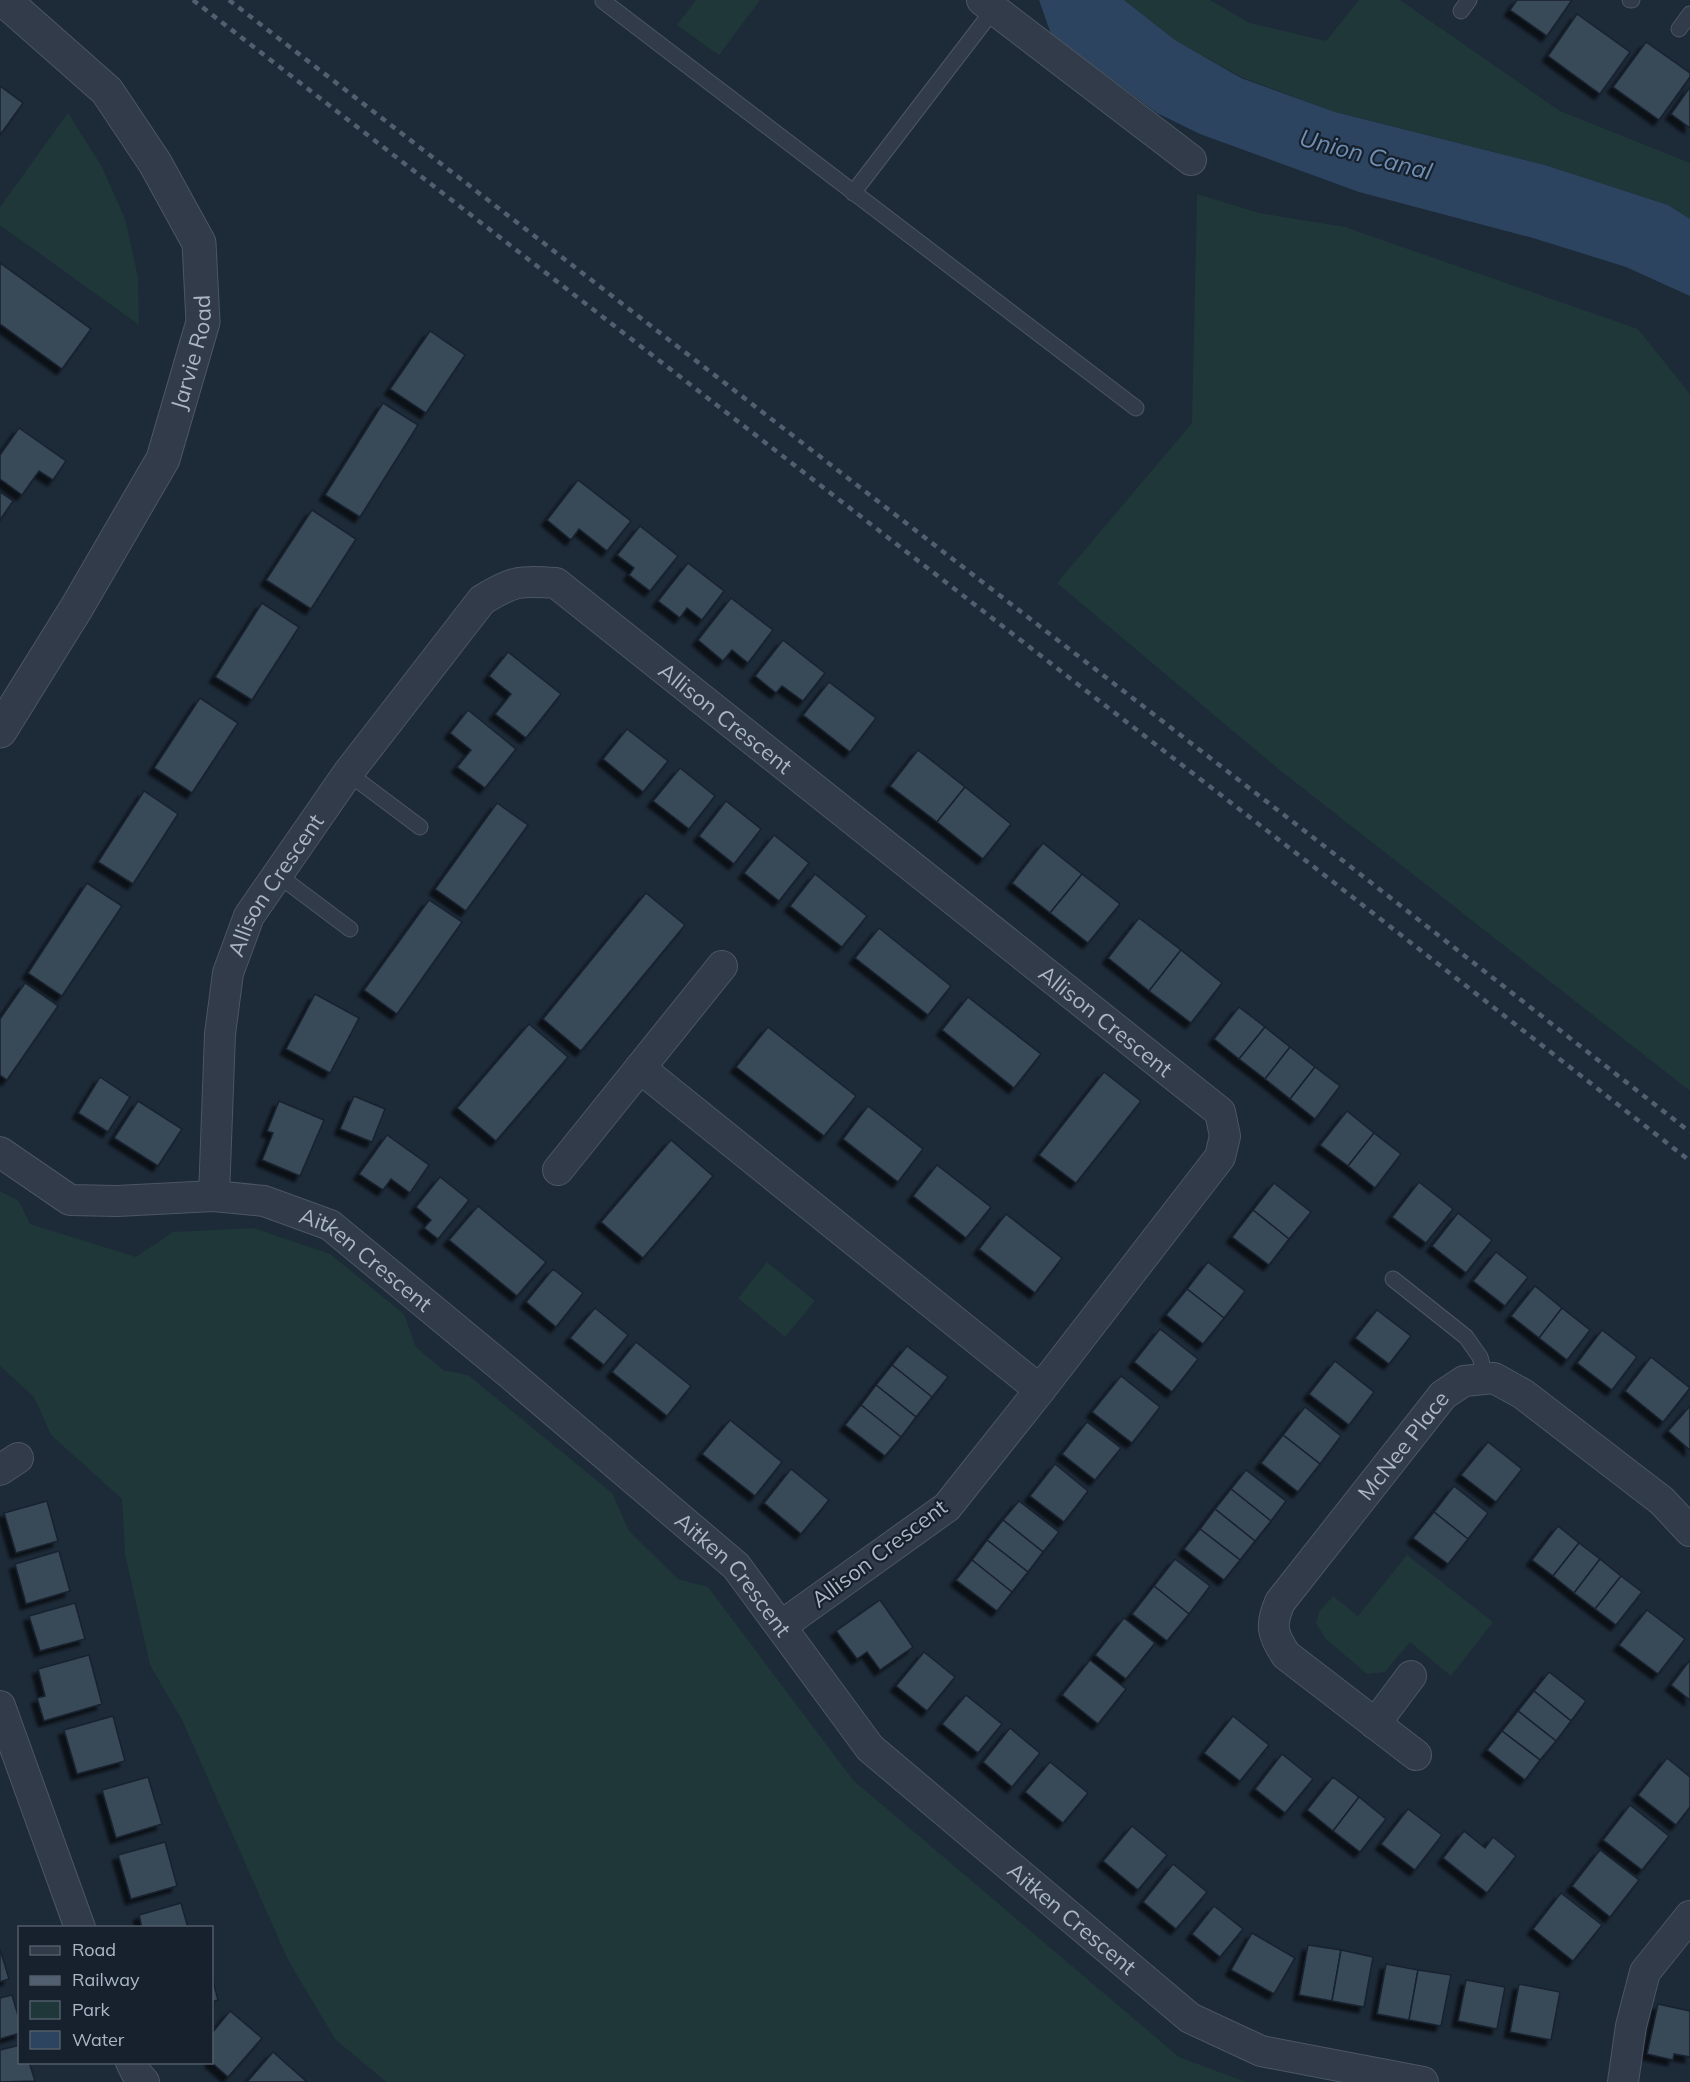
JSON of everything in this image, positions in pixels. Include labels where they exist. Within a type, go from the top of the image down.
[{"type":"street","name":"Jarvie Road","points":[[0,731],[77,607],[164,459],[203,322],[199,243],[155,163],[107,91],[4,0]]},
{"type":"street","points":[[988,4],[1191,160]]},
{"type":"street","name":"Allison Crescent","points":[[214,1196],[220,1034],[228,972],[249,916],[348,773],[482,600],[501,588],[524,581],[556,583],[1220,1112],[1225,1136],[1220,1157],[947,1507],[781,1626]]},
{"type":"street","points":[[558,1170],[722,966]]},
{"type":"street","points":[[640,1068],[1040,1390]]},
{"type":"street","name":"Aitken Crescent","points":[[0,1152],[70,1200],[117,1201],[214,1196],[264,1202],[330,1225],[736,1566],[870,1748],[1190,2018],[1261,2051],[1423,2082]]},
{"type":"street","points":[[1486,1379],[1494,1378],[1523,1394],[1662,1501],[1690,1531]]},
{"type":"street","name":"McNee Place","points":[[1416,1755],[1286,1654],[1277,1641],[1272,1619],[1280,1602],[1443,1395],[1464,1381],[1486,1379]]},
{"type":"street","points":[[1375,1724],[1412,1676]]},
{"type":"street","points":[[0,1706],[79,1926]]},
{"type":"street","points":[[1623,2082],[1631,2026],[1646,1972],[1690,1916]]},
{"type":"street","points":[[132,2064],[144,2082]]},
{"type":"lane","points":[[603,1],[1136,408]]},
{"type":"lane","points":[[854,193],[988,4]]},
{"type":"lane","points":[[1679,29],[1690,14]]},
{"type":"lane","points":[[348,773],[420,827]]},
{"type":"lane","points":[[278,875],[350,929]]},
{"type":"lane","points":[[1393,1279],[1466,1337],[1480,1357],[1486,1379]]},
{"type":"green space","points":[[696,0],[760,0],[719,55],[677,25]]},
{"type":"green space","points":[[1124,0],[1210,0],[1250,23],[1326,41],[1359,0],[1400,0],[1560,111],[1690,163],[1690,219],[1668,205],[1545,165],[1335,112],[1241,77],[1175,40]]},
{"type":"green space","points":[[68,113],[102,167],[125,219],[138,277],[139,325],[0,225],[0,207]]},
{"type":"green space","points":[[1197,194],[1259,213],[1345,227],[1638,329],[1690,394],[1690,1091],[1277,768],[1057,583],[1192,423]]},
{"type":"green space","points":[[0,1191],[19,1201],[30,1224],[136,1257],[173,1232],[253,1228],[330,1254],[404,1314],[416,1347],[443,1370],[468,1375],[612,1493],[629,1531],[678,1579],[708,1587],[853,1780],[1179,2057],[1246,2082],[386,2082],[335,2039],[288,1960],[183,1722],[150,1665],[125,1554],[122,1499],[51,1435],[34,1397],[0,1366]]},
{"type":"green space","points":[[767,1262],[815,1301],[785,1337],[738,1298]]},
{"type":"green space","points":[[1407,1555],[1493,1622],[1451,1676],[1410,1642],[1385,1672],[1367,1674],[1326,1639],[1316,1623],[1319,1612],[1333,1596],[1358,1616]]},
{"type":"water","name":"Union Canal","points":[[1039,0],[1124,0],[1175,40],[1241,78],[1335,112],[1545,165],[1668,205],[1690,219],[1690,296],[1626,267],[1533,238],[1359,192],[1200,134],[1157,113],[1051,34]]},
{"type":"building","points":[[1517,0],[1572,0],[1547,36],[1510,10]]},
{"type":"building","points":[[1577,14],[1630,52],[1600,94],[1548,56]]},
{"type":"building","points":[[1646,42],[1690,73],[1690,77],[1659,120],[1613,87]]},
{"type":"building","points":[[0,86],[23,103],[0,135]]},
{"type":"building","points":[[1690,87],[1690,128],[1671,114]]},
{"type":"building","points":[[0,263],[91,329],[62,369],[0,324]]},
{"type":"building","points":[[430,331],[465,355],[426,413],[390,389]]},
{"type":"building","points":[[383,403],[418,425],[360,517],[325,495]]},
{"type":"building","points":[[19,428],[66,461],[53,480],[39,471],[22,495],[0,479],[0,455]]},
{"type":"building","points":[[578,480],[631,521],[607,551],[579,529],[571,540],[547,520]]},
{"type":"building","points":[[0,492],[13,501],[0,520]]},
{"type":"building","points":[[312,510],[356,539],[311,609],[266,580]]},
{"type":"building","points":[[640,526],[678,556],[650,591],[629,575],[634,568],[617,555]]},
{"type":"building","points":[[688,563],[724,591],[702,620],[687,608],[680,618],[658,601]]},
{"type":"building","points":[[731,598],[773,630],[748,663],[732,650],[723,661],[698,640]]},
{"type":"building","points":[[262,603],[299,627],[252,700],[215,677]]},
{"type":"building","points":[[783,640],[825,673],[803,701],[782,686],[776,693],[755,676]]},
{"type":"building","points":[[508,652],[561,694],[526,738],[495,714],[511,694],[489,676]]},
{"type":"building","points":[[829,682],[876,718],[850,752],[803,715]]},
{"type":"building","points":[[200,698],[238,723],[192,793],[154,768]]},
{"type":"building","points":[[468,710],[516,749],[485,788],[457,767],[471,750],[450,733]]},
{"type":"building","points":[[627,729],[668,761],[643,792],[603,759]]},
{"type":"building","points":[[918,750],[965,787],[937,822],[890,786]]},
{"type":"building","points":[[680,768],[715,796],[689,829],[653,801]]},
{"type":"building","points":[[965,787],[1011,824],[983,859],[937,822]]},
{"type":"building","points":[[144,791],[178,814],[133,884],[98,862]]},
{"type":"building","points":[[726,801],[761,829],[734,864],[699,836]]},
{"type":"building","points":[[497,803],[528,825],[466,911],[435,889]]},
{"type":"building","points":[[774,835],[809,863],[779,901],[744,873]]},
{"type":"building","points":[[1043,843],[1082,874],[1050,913],[1012,883]]},
{"type":"building","points":[[815,874],[867,916],[842,947],[790,906]]},
{"type":"building","points":[[1082,874],[1120,904],[1088,943],[1050,913]]},
{"type":"building","points":[[87,883],[122,906],[62,996],[28,973]]},
{"type":"building","points":[[646,893],[685,925],[581,1051],[543,1019]]},
{"type":"building","points":[[429,900],[462,922],[397,1014],[364,990]]},
{"type":"building","points":[[1139,918],[1181,950],[1149,991],[1108,958]]},
{"type":"building","points":[[879,928],[951,986],[928,1015],[855,958]]},
{"type":"building","points":[[1181,950],[1222,983],[1191,1023],[1149,991]]},
{"type":"building","points":[[25,983],[58,1006],[7,1080],[0,1075],[0,1019]]},
{"type":"building","points":[[315,994],[359,1018],[330,1073],[286,1049]]},
{"type":"building","points":[[968,997],[1041,1054],[1014,1088],[942,1030]]},
{"type":"building","points":[[1239,1007],[1265,1027],[1239,1059],[1214,1039]]},
{"type":"building","points":[[529,1024],[568,1057],[496,1141],[457,1108]]},
{"type":"building","points":[[768,1027],[856,1096],[824,1136],[736,1067]]},
{"type":"building","points":[[1265,1027],[1290,1047],[1265,1079],[1239,1059]]},
{"type":"building","points":[[1290,1047],[1315,1067],[1290,1099],[1265,1079]]},
{"type":"building","points":[[1315,1067],[1340,1086],[1315,1119],[1290,1099]]},
{"type":"building","points":[[1104,1072],[1141,1101],[1076,1183],[1039,1155]]},
{"type":"building","points":[[100,1077],[130,1097],[108,1132],[78,1113]]},
{"type":"building","points":[[354,1096],[385,1109],[372,1142],[340,1129]]},
{"type":"building","points":[[138,1101],[182,1129],[158,1166],[114,1138]]},
{"type":"building","points":[[279,1101],[324,1120],[300,1176],[262,1160],[273,1133],[267,1131]]},
{"type":"building","points":[[868,1106],[923,1149],[898,1182],[843,1139]]},
{"type":"building","points":[[1347,1111],[1374,1133],[1348,1166],[1320,1145]]},
{"type":"building","points":[[1374,1133],[1401,1154],[1375,1188],[1348,1166]]},
{"type":"building","points":[[387,1135],[429,1165],[410,1193],[391,1179],[383,1190],[359,1174]]},
{"type":"building","points":[[671,1140],[713,1176],[643,1258],[601,1222]]},
{"type":"building","points":[[937,1165],[991,1207],[966,1238],[913,1196]]},
{"type":"building","points":[[440,1177],[469,1200],[438,1239],[424,1228],[431,1220],[416,1207]]},
{"type":"building","points":[[1419,1182],[1453,1209],[1426,1243],[1392,1217]]},
{"type":"building","points":[[1274,1183],[1311,1212],[1289,1239],[1253,1210]]},
{"type":"building","points":[[478,1206],[546,1262],[517,1296],[449,1240]]},
{"type":"building","points":[[1253,1210],[1289,1239],[1269,1265],[1232,1237]]},
{"type":"building","points":[[1458,1213],[1492,1240],[1466,1273],[1432,1246]]},
{"type":"building","points":[[1006,1214],[1062,1258],[1035,1293],[979,1249]]},
{"type":"building","points":[[1496,1252],[1528,1277],[1505,1306],[1473,1281]]},
{"type":"building","points":[[1208,1262],[1245,1291],[1224,1318],[1187,1289]]},
{"type":"building","points":[[553,1269],[583,1293],[556,1327],[526,1302]]},
{"type":"building","points":[[1535,1286],[1562,1308],[1539,1338],[1511,1316]]},
{"type":"building","points":[[1187,1289],[1224,1318],[1203,1344],[1166,1315]]},
{"type":"building","points":[[595,1308],[628,1335],[604,1365],[570,1338]]},
{"type":"building","points":[[1562,1308],[1590,1330],[1567,1360],[1539,1338]]},
{"type":"building","points":[[1377,1310],[1411,1336],[1389,1364],[1355,1338]]},
{"type":"building","points":[[1160,1329],[1198,1359],[1172,1392],[1134,1362]]},
{"type":"building","points":[[1602,1330],[1637,1357],[1612,1390],[1577,1363]]},
{"type":"building","points":[[636,1342],[691,1386],[667,1416],[612,1372]]},
{"type":"building","points":[[907,1346],[948,1377],[932,1397],[892,1365]]},
{"type":"building","points":[[1651,1357],[1690,1388],[1663,1422],[1625,1391]]},
{"type":"building","points":[[1335,1361],[1374,1392],[1349,1425],[1309,1394]]},
{"type":"building","points":[[892,1365],[932,1397],[916,1417],[876,1385]]},
{"type":"building","points":[[1121,1376],[1160,1407],[1132,1443],[1092,1412]]},
{"type":"building","points":[[876,1385],[916,1417],[901,1437],[861,1405]]},
{"type":"building","points":[[861,1405],[901,1437],[885,1456],[845,1425]]},
{"type":"building","points":[[1690,1406],[1690,1450],[1668,1431]]},
{"type":"building","points":[[1305,1407],[1341,1436],[1320,1464],[1283,1435]]},
{"type":"building","points":[[730,1420],[782,1462],[755,1496],[702,1454]]},
{"type":"building","points":[[1087,1422],[1121,1448],[1095,1480],[1062,1454]]},
{"type":"building","points":[[1283,1435],[1320,1464],[1298,1492],[1261,1463]]},
{"type":"building","points":[[1488,1442],[1522,1469],[1496,1502],[1461,1475]]},
{"type":"building","points":[[1055,1464],[1088,1491],[1064,1522],[1030,1496]]},
{"type":"building","points":[[791,1469],[829,1500],[801,1534],[764,1503]]},
{"type":"building","points":[[1246,1470],[1286,1501],[1271,1521],[1231,1489]]},
{"type":"building","points":[[1454,1486],[1488,1513],[1468,1539],[1434,1512]]},
{"type":"building","points":[[1231,1489],[1271,1521],[1255,1541],[1215,1509]]},
{"type":"building","points":[[47,1501],[58,1541],[16,1553],[4,1513]]},
{"type":"building","points":[[1019,1501],[1059,1532],[1043,1552],[1003,1520]]},
{"type":"building","points":[[1215,1509],[1255,1541],[1240,1560],[1200,1529]]},
{"type":"building","points":[[1434,1512],[1468,1539],[1448,1564],[1413,1538]]},
{"type":"building","points":[[1003,1520],[1043,1552],[1028,1572],[987,1540]]},
{"type":"building","points":[[1558,1526],[1579,1543],[1553,1576],[1532,1560]]},
{"type":"building","points":[[1200,1529],[1240,1560],[1224,1580],[1184,1549]]},
{"type":"building","points":[[987,1540],[1028,1572],[1012,1592],[972,1560]]},
{"type":"building","points":[[1579,1543],[1600,1559],[1574,1593],[1553,1576]]},
{"type":"building","points":[[59,1551],[70,1591],[26,1604],[15,1564]]},
{"type":"building","points":[[1175,1559],[1210,1586],[1189,1614],[1154,1586]]},
{"type":"building","points":[[1600,1559],[1621,1576],[1595,1609],[1574,1593]]},
{"type":"building","points":[[972,1560],[1012,1592],[997,1611],[956,1580]]},
{"type":"building","points":[[1621,1576],[1642,1592],[1616,1625],[1595,1609]]},
{"type":"building","points":[[1154,1586],[1189,1614],[1167,1641],[1132,1614]]},
{"type":"building","points":[[880,1600],[913,1647],[880,1670],[867,1652],[857,1659],[836,1631]]},
{"type":"building","points":[[75,1603],[85,1639],[40,1651],[29,1616]]},
{"type":"building","points":[[1647,1610],[1685,1639],[1658,1674],[1619,1645]]},
{"type":"building","points":[[1124,1618],[1155,1643],[1126,1679],[1095,1655]]},
{"type":"building","points":[[924,1652],[955,1677],[927,1711],[896,1686]]},
{"type":"building","points":[[89,1655],[102,1704],[44,1721],[37,1698],[45,1696],[38,1669]]},
{"type":"building","points":[[1090,1660],[1126,1689],[1098,1724],[1062,1695]]},
{"type":"building","points":[[1690,1660],[1690,1700],[1671,1685]]},
{"type":"building","points":[[1549,1672],[1586,1701],[1571,1721],[1534,1691]]},
{"type":"building","points":[[1534,1691],[1571,1721],[1556,1741],[1518,1711]]},
{"type":"building","points":[[966,1695],[1002,1724],[978,1753],[942,1724]]},
{"type":"building","points":[[1518,1711],[1556,1741],[1540,1760],[1502,1731]]},
{"type":"building","points":[[113,1716],[125,1761],[77,1774],[64,1730]]},
{"type":"building","points":[[1233,1716],[1269,1745],[1240,1781],[1204,1753]]},
{"type":"building","points":[[1010,1728],[1040,1753],[1012,1787],[983,1762]]},
{"type":"building","points":[[1502,1731],[1540,1760],[1525,1780],[1487,1750]]},
{"type":"building","points":[[1282,1754],[1313,1779],[1285,1813],[1255,1789]]},
{"type":"building","points":[[1667,1758],[1690,1777],[1690,1807],[1676,1825],[1638,1795]]},
{"type":"building","points":[[1050,1762],[1088,1793],[1063,1823],[1025,1792]]},
{"type":"building","points":[[148,1777],[162,1824],[116,1838],[102,1790]]},
{"type":"building","points":[[1333,1777],[1359,1797],[1333,1831],[1307,1810]]},
{"type":"building","points":[[1359,1797],[1386,1819],[1360,1852],[1333,1831]]},
{"type":"building","points":[[1630,1805],[1669,1836],[1642,1870],[1603,1840]]},
{"type":"building","points":[[1408,1809],[1442,1835],[1415,1870],[1381,1844]]},
{"type":"building","points":[[1132,1826],[1167,1855],[1138,1890],[1103,1861]]},
{"type":"building","points":[[1464,1831],[1485,1848],[1493,1837],[1516,1856],[1487,1893],[1443,1858]]},
{"type":"building","points":[[165,1842],[177,1886],[131,1899],[118,1855]]},
{"type":"building","points":[[1600,1850],[1639,1880],[1610,1917],[1572,1886]]},
{"type":"building","points":[[1173,1864],[1207,1892],[1176,1929],[1143,1902]]},
{"type":"building","points":[[1561,1893],[1602,1925],[1573,1961],[1533,1929]]},
{"type":"building","points":[[181,1903],[187,1926],[142,1926],[139,1915]]},
{"type":"building","points":[[1214,1906],[1243,1929],[1220,1957],[1192,1934]]},
{"type":"building","points":[[1252,1933],[1295,1958],[1274,1994],[1231,1970]]},
{"type":"building","points":[[1308,1945],[1341,1950],[1332,2001],[1299,1995]]},
{"type":"building","points":[[0,1949],[9,1979],[0,1982]]},
{"type":"building","points":[[1341,1950],[1373,1957],[1364,2007],[1332,2001]]},
{"type":"building","points":[[1386,1964],[1418,1970],[1409,2020],[1377,2014]]},
{"type":"building","points":[[1418,1970],[1451,1975],[1441,2026],[1409,2020]]},
{"type":"building","points":[[1466,1980],[1505,1987],[1497,2029],[1458,2021]]},
{"type":"building","points":[[213,1981],[218,2000],[213,2002]]},
{"type":"building","points":[[1519,1984],[1560,1992],[1551,2040],[1510,2032]]},
{"type":"building","points":[[12,1995],[18,2015],[18,2034],[0,2039],[0,1998]]},
{"type":"building","points":[[1658,2004],[1690,2011],[1690,2057],[1674,2054],[1673,2060],[1647,2054]]},
{"type":"building","points":[[230,2011],[262,2038],[228,2077],[213,2064],[213,2032]]},
{"type":"building","points":[[18,2046],[18,2064],[30,2064],[35,2081],[0,2082],[0,2050]]},
{"type":"building","points":[[273,2052],[307,2082],[247,2082]]},
{"type":"railway","points":[[193,0],[1314,867],[1690,1161]]},
{"type":"railway","points":[[229,0],[1328,849],[1690,1132]]}]
